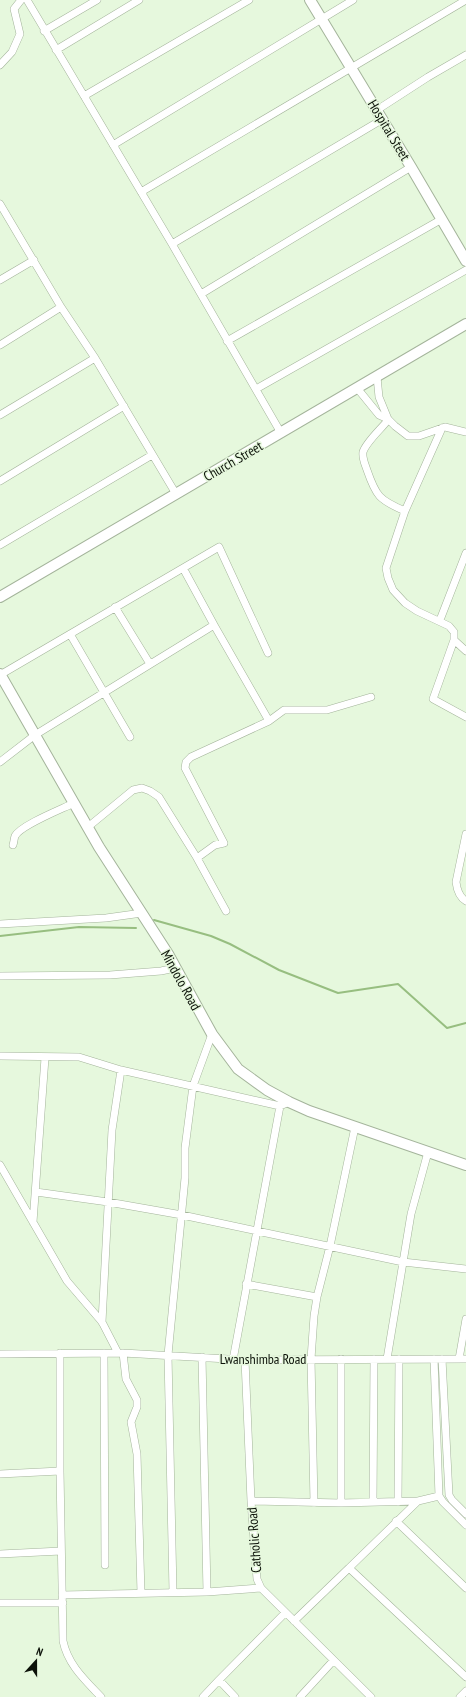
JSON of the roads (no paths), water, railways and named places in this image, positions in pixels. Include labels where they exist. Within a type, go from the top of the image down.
[{"type":"street","points":[[0,65],[12,52],[20,34],[14,9],[21,0]]},
{"type":"street","points":[[27,0],[44,31],[172,244],[280,433]]},
{"type":"street","points":[[44,31],[97,0]]},
{"type":"street","points":[[56,50],[139,0]]},
{"type":"street","points":[[84,96],[249,0]]},
{"type":"street","name":"Hospital Steet","points":[[310,0],[383,119],[465,258]]},
{"type":"street","points":[[113,145],[353,0]]},
{"type":"street","points":[[141,192],[466,0]]},
{"type":"street","points":[[377,110],[441,69],[466,55]]},
{"type":"street","points":[[172,244],[383,119]]},
{"type":"street","points":[[201,294],[411,167]]},
{"type":"street","points":[[0,204],[2,214],[34,260],[61,307],[95,358],[176,494]]},
{"type":"street","points":[[227,341],[442,219]]},
{"type":"street","points":[[0,280],[34,260]]},
{"type":"street","points":[[256,389],[466,270]]},
{"type":"street","points":[[0,345],[61,307]]},
{"type":"street","name":"Church Street","points":[[0,597],[466,324]]},
{"type":"street","points":[[0,415],[95,358]]},
{"type":"street","points":[[377,377],[379,397],[388,419]]},
{"type":"street","points":[[357,388],[379,415],[388,419],[408,436],[414,437],[442,428],[450,428],[466,432]]},
{"type":"street","points":[[0,481],[124,406]]},
{"type":"street","points":[[388,419],[365,448],[363,457],[373,487],[378,496],[393,506],[405,511]]},
{"type":"street","points":[[442,428],[405,511],[386,568],[393,590],[405,603],[417,611],[440,620],[452,628],[454,640],[433,699],[466,717]]},
{"type":"street","points":[[0,545],[152,455]]},
{"type":"street","points":[[0,675],[219,548],[268,653]]},
{"type":"street","points":[[440,620],[466,552]]},
{"type":"street","points":[[183,568],[269,721]]},
{"type":"street","points":[[115,607],[150,664]]},
{"type":"street","points":[[0,762],[35,734],[214,625]]},
{"type":"street","points":[[70,634],[130,737]]},
{"type":"street","points":[[454,640],[466,651]]},
{"type":"street","name":"Mindolo Road","points":[[0,675],[112,868],[175,968],[212,1034],[238,1069],[285,1104],[466,1165]]},
{"type":"street","points":[[196,858],[215,845],[224,843],[185,768],[186,762],[191,757],[269,721],[284,710],[327,710],[370,697]]},
{"type":"street","points":[[88,826],[133,790],[142,788],[150,791],[159,797],[226,911]]},
{"type":"street","points":[[13,845],[15,837],[18,833],[34,822],[74,803]]},
{"type":"street","points":[[466,834],[456,882],[456,890],[466,901]]},
{"type":"street","points":[[0,924],[106,918],[142,914]]},
{"type":"street","points":[[0,976],[110,975],[160,971],[175,968]]},
{"type":"street","points":[[173,1592],[168,1355],[182,1215],[185,1178],[185,1148],[193,1086],[212,1034]]},
{"type":"street","points":[[0,1056],[45,1058],[79,1057],[121,1070],[285,1104],[246,1284],[232,1360]]},
{"type":"street","points":[[33,1222],[45,1058]]},
{"type":"street","points":[[102,1322],[112,1130],[121,1070]]},
{"type":"street","points":[[314,1503],[311,1359],[317,1297],[330,1246],[356,1127]]},
{"type":"street","points":[[387,1359],[414,1197],[428,1152]]},
{"type":"street","points":[[0,1165],[67,1281],[102,1322],[121,1353],[126,1379],[137,1400],[137,1407],[131,1422],[137,1454],[141,1593]]},
{"type":"street","points":[[36,1192],[108,1202],[182,1215],[403,1262],[466,1269]]},
{"type":"street","points":[[246,1284],[317,1297]]},
{"type":"street","points":[[462,1359],[466,1319]]},
{"type":"street","points":[[60,1353],[60,1471],[63,1641],[66,1652],[73,1666],[101,1697]]},
{"type":"street","points":[[104,1353],[105,1565]]},
{"type":"street","name":"Lwanshimba Road","points":[[0,1354],[121,1353],[232,1360],[462,1359]]},
{"type":"street","points":[[202,1357],[207,1592]]},
{"type":"street","points":[[341,1359],[341,1503]]},
{"type":"street","points":[[373,1502],[374,1359]]},
{"type":"street","points":[[398,1502],[399,1359]]},
{"type":"street","points":[[434,1359],[440,1496],[443,1502],[466,1525]]},
{"type":"street","points":[[442,1359],[449,1495],[466,1514]]},
{"type":"street","name":"Catholic Road","points":[[245,1360],[255,1572],[261,1588],[371,1697]]},
{"type":"street","points":[[0,1474],[60,1471]]},
{"type":"street","points":[[251,1502],[398,1502],[418,1501],[440,1496]]},
{"type":"street","points":[[294,1621],[418,1501]]},
{"type":"street","points":[[396,1521],[466,1588]]},
{"type":"street","points":[[0,1554],[61,1551]]},
{"type":"street","points":[[349,1568],[466,1677]]},
{"type":"street","points":[[62,1595],[207,1592],[261,1588]]},
{"type":"street","points":[[0,1603],[63,1603]]},
{"type":"street","points":[[203,1697],[285,1613]]},
{"type":"street","points":[[300,1697],[333,1661]]},
{"type":"street","points":[[219,1680],[235,1697]]},
{"type":"street","points":[[460,1697],[466,1691]]},
{"type":"waterway","points":[[154,920],[211,936],[230,944],[279,970],[338,993],[398,984],[447,1028],[466,1023]]},
{"type":"waterway","points":[[0,936],[79,927],[136,928]]}]
